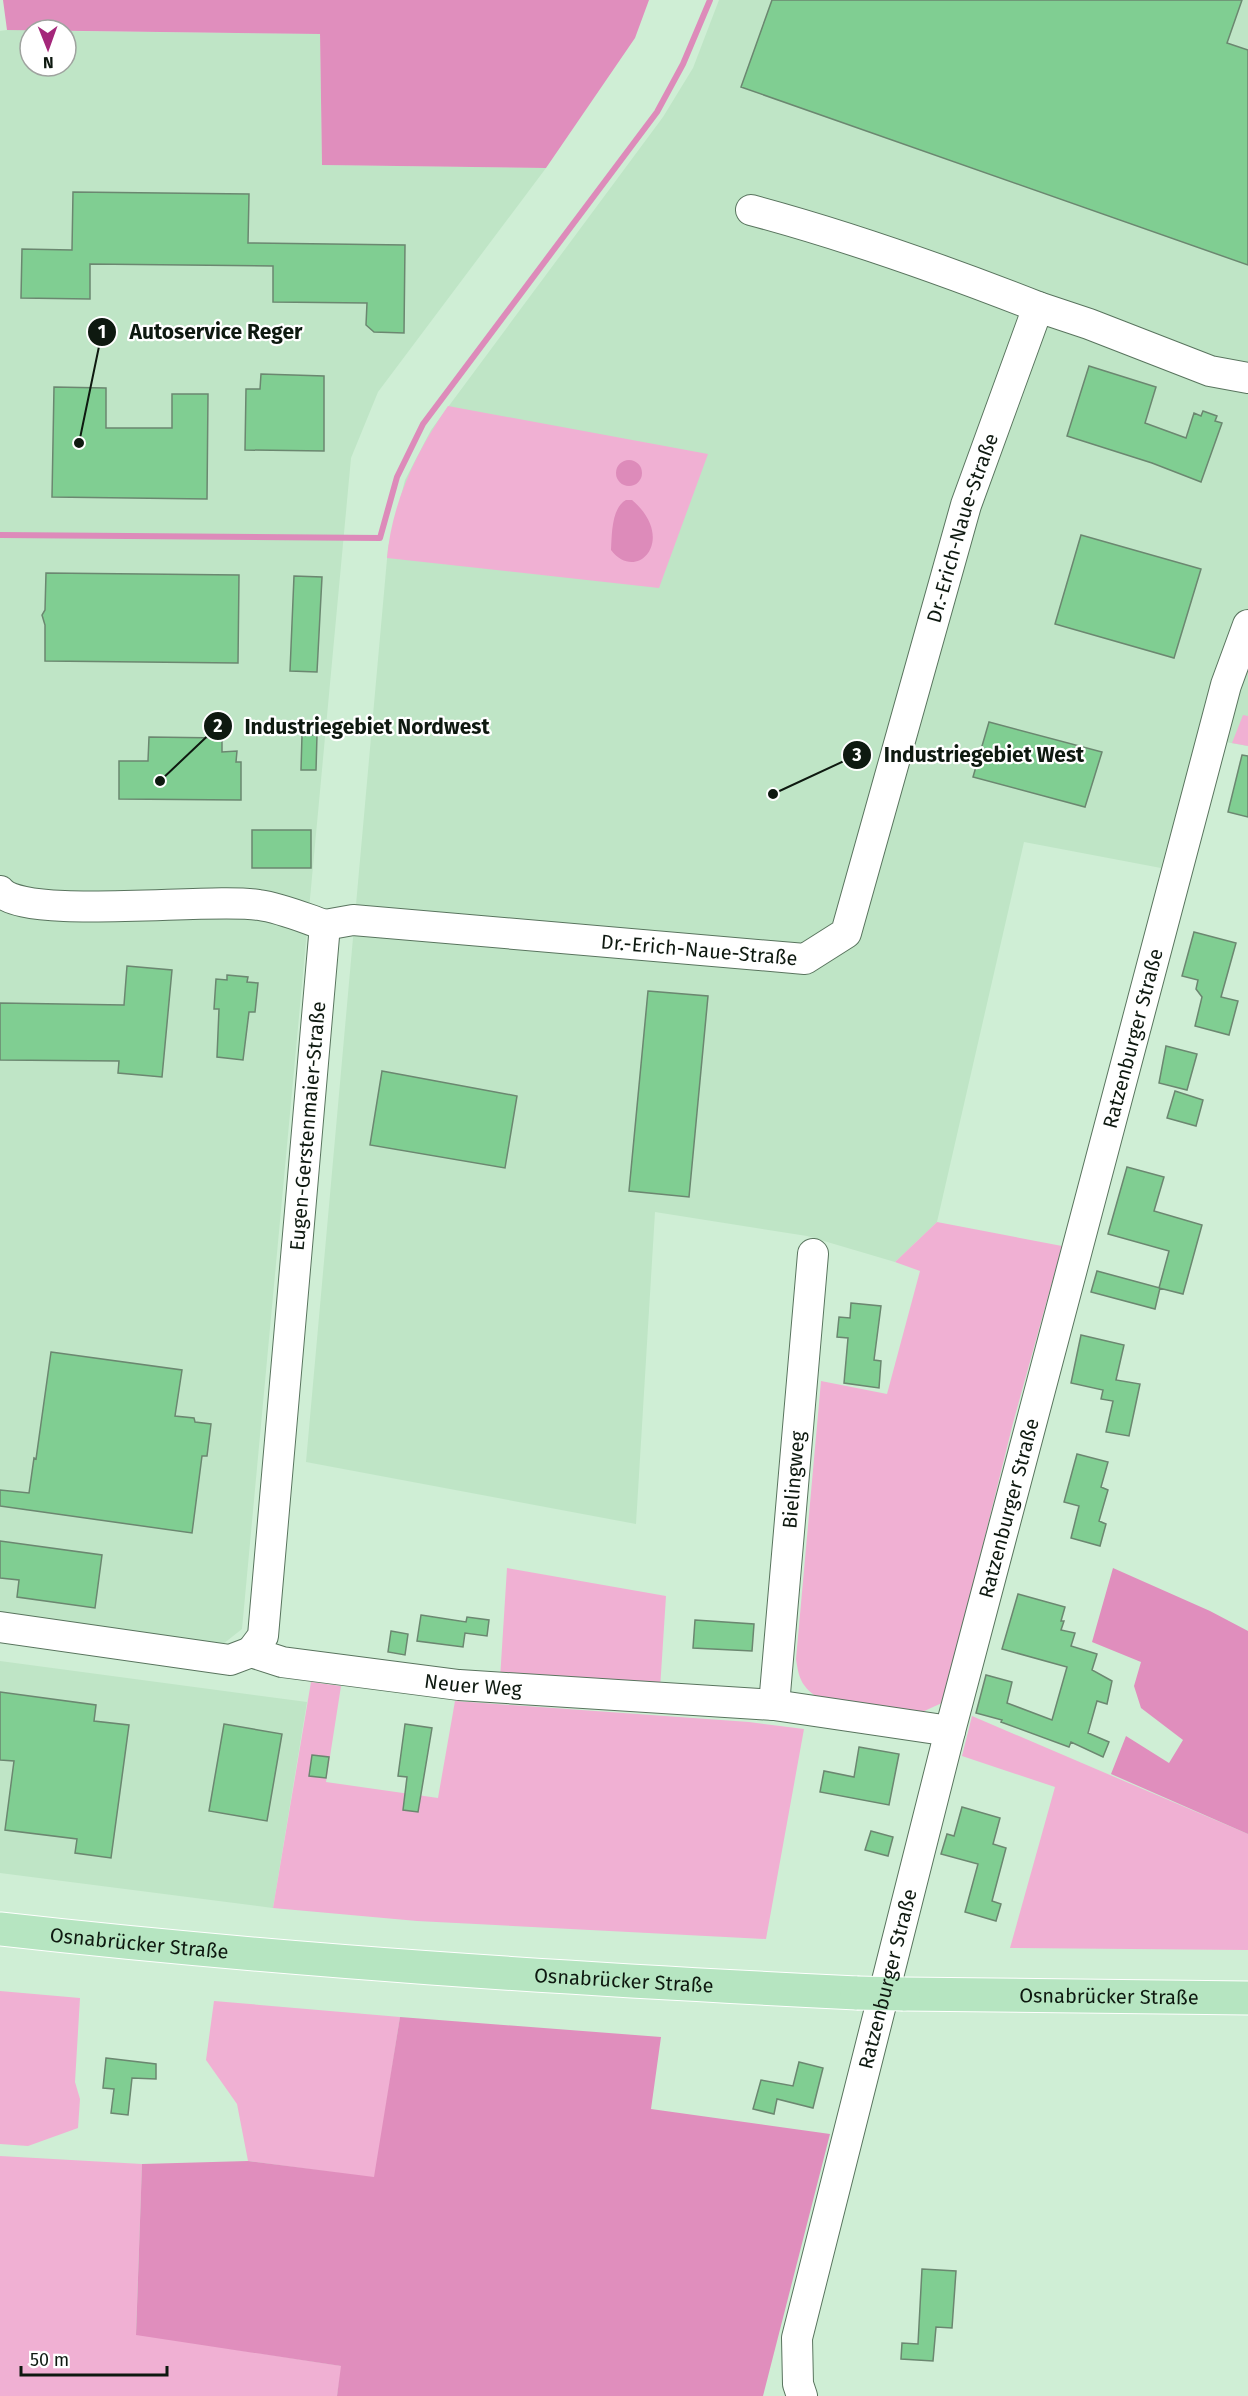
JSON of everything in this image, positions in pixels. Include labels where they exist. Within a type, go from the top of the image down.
[{"type":"main road","name":"Osnabrücker Straße","points":[[0,1929],[355,1963],[629,1982],[857,1994],[1248,1998]]},
{"type":"street","points":[[751,210],[958,276],[1210,371],[1248,378]]},
{"type":"street","name":"Dr.-Erich-Naue-Straße","points":[[325,926],[353,920],[805,959],[846,933],[966,506],[1038,307]]},
{"type":"street","points":[[1210,371],[1248,397]]},
{"type":"street","name":"Ratzenburger Straße","points":[[797,2392],[797,2338],[950,1731],[1226,685],[1248,625]]},
{"type":"street","points":[[0,891],[5,896],[41,906],[258,905],[325,926]]},
{"type":"street","name":"Eugen-Gerstenmaier-Straße","points":[[251,1652],[263,1636],[325,926]]},
{"type":"street","name":"Bielingweg","points":[[774,1705],[813,1254]]},
{"type":"street","points":[[0,1628],[230,1660],[251,1652]]},
{"type":"street","name":"Neuer Weg","points":[[251,1652],[282,1662],[459,1685],[774,1705],[950,1731]]},
{"type":"shaded area","points":[[3,0],[649,0],[635,38],[546,168],[322,165],[320,34],[78,31],[78,18],[18,18],[18,30],[7,30]]},
{"type":"shaded area","points":[[719,0],[1248,0],[1248,746],[1197,737],[1161,868],[1024,842],[937,1222],[895,1262],[807,1236],[655,1212],[636,1524],[306,1462],[388,548],[405,480],[431,430],[663,117],[693,68]]},
{"type":"shaded area","points":[[18,30],[18,78],[78,78],[78,31],[320,34],[322,165],[546,168],[378,392],[351,458],[242,1629],[223,1644],[0,1613],[0,31]]},
{"type":"shaded area","points":[[448,406],[708,454],[659,588],[387,558],[394,517],[407,478],[436,423]]},
{"type":"shaded area","points":[[629,460],[638,464],[642,473],[638,482],[629,486],[620,482],[616,473],[620,464]]},
{"type":"shaded area","points":[[626,500],[632,500],[645,515],[652,529],[652,542],[648,552],[641,559],[632,562],[621,559],[611,550],[612,530],[617,509]]},
{"type":"shaded area","points":[[1243,715],[1248,716],[1248,746],[1232,743]]},
{"type":"shaded area","points":[[937,1222],[1062,1246],[1013,1423],[944,1702],[920,1713],[820,1699],[802,1682],[796,1659],[821,1381],[887,1394],[920,1271],[895,1262]]},
{"type":"shaded area","points":[[507,1568],[666,1596],[660,1689],[500,1679]]},
{"type":"shaded area","points":[[1113,1568],[1210,1611],[1248,1631],[1248,1834],[1111,1774],[1126,1736],[1169,1763],[1183,1740],[1141,1708],[1134,1686],[1141,1662],[1092,1642]]},
{"type":"shaded area","points":[[0,1661],[307,1702],[273,1908],[0,1873]]},
{"type":"shaded area","points":[[311,1682],[341,1686],[326,1782],[438,1798],[455,1701],[749,1722],[804,1729],[766,1939],[417,1921],[273,1908]]},
{"type":"shaded area","points":[[972,1716],[1248,1834],[1248,1950],[1010,1948],[1055,1787],[962,1756]]},
{"type":"shaded area","points":[[0,1991],[80,1998],[75,2082],[80,2099],[78,2128],[28,2146],[0,2144]]},
{"type":"shaded area","points":[[214,2001],[400,2017],[375,2178],[248,2161],[237,2104],[206,2060]]},
{"type":"shaded area","points":[[400,2017],[661,2037],[651,2109],[830,2134],[763,2396],[337,2396],[341,2366],[136,2335],[142,2164],[248,2161],[374,2177]]},
{"type":"shaded area","points":[[0,2156],[142,2164],[136,2334],[342,2366],[337,2396],[0,2396]]},
{"type":"building","points":[[772,0],[1242,0],[1227,43],[1248,50],[1248,265],[741,87]]},
{"type":"building","points":[[73,192],[249,194],[248,243],[405,245],[404,333],[374,332],[366,325],[367,303],[273,302],[273,266],[90,264],[90,299],[21,298],[22,249],[72,250]]},
{"type":"building","points":[[1089,366],[1156,387],[1145,423],[1186,438],[1194,413],[1201,416],[1203,411],[1217,416],[1215,421],[1222,423],[1201,482],[1152,463],[1067,436]]},
{"type":"building","points":[[261,374],[324,376],[324,451],[245,450],[246,389],[260,389]]},
{"type":"building","points":[[54,387],[106,388],[106,428],[172,428],[172,394],[208,394],[207,499],[52,497]]},
{"type":"building","points":[[1081,535],[1201,569],[1174,658],[1055,624]]},
{"type":"building","points":[[46,573],[239,575],[238,663],[45,661],[45,625],[42,615],[45,610]]},
{"type":"building","points":[[294,576],[322,577],[317,672],[290,671]]},
{"type":"building","points":[[989,722],[1102,752],[1085,807],[973,777]]},
{"type":"building","points":[[302,735],[317,735],[316,770],[301,770]]},
{"type":"building","points":[[149,737],[222,738],[222,752],[237,751],[236,762],[241,762],[241,800],[119,799],[119,761],[148,761]]},
{"type":"building","points":[[1242,755],[1248,756],[1248,817],[1228,812]]},
{"type":"building","points":[[252,830],[311,830],[311,868],[252,868]]},
{"type":"building","points":[[1194,932],[1236,943],[1221,997],[1238,1001],[1229,1035],[1195,1026],[1202,997],[1196,989],[1198,980],[1182,976]]},
{"type":"building","points":[[127,966],[172,970],[162,1077],[118,1073],[119,1061],[0,1060],[0,1003],[124,1005]]},
{"type":"building","points":[[227,975],[248,977],[247,982],[258,983],[255,1012],[249,1012],[243,1060],[217,1057],[219,1009],[214,1009],[216,979],[227,980]]},
{"type":"building","points":[[648,991],[708,996],[689,1197],[629,1191]]},
{"type":"building","points":[[1166,1046],[1197,1054],[1187,1090],[1159,1083]]},
{"type":"building","points":[[382,1071],[517,1096],[505,1168],[370,1145]]},
{"type":"building","points":[[1175,1091],[1203,1100],[1196,1126],[1167,1118]]},
{"type":"building","points":[[1127,1167],[1164,1177],[1154,1211],[1202,1225],[1183,1294],[1159,1288],[1169,1251],[1108,1234]]},
{"type":"building","points":[[1097,1271],[1160,1288],[1155,1309],[1091,1292]]},
{"type":"building","points":[[851,1303],[881,1306],[874,1360],[881,1361],[879,1388],[844,1383],[848,1338],[837,1337],[839,1317],[850,1318]]},
{"type":"building","points":[[1081,1335],[1124,1345],[1116,1380],[1140,1384],[1129,1436],[1106,1432],[1113,1401],[1101,1399],[1103,1390],[1071,1383]]},
{"type":"building","points":[[51,1352],[182,1370],[175,1416],[194,1418],[195,1422],[211,1424],[207,1456],[202,1456],[192,1533],[0,1506],[0,1490],[29,1493]]},
{"type":"building","points":[[1077,1454],[1108,1462],[1101,1487],[1108,1490],[1099,1521],[1106,1524],[1100,1546],[1071,1538],[1079,1506],[1064,1502]]},
{"type":"building","points":[[0,1541],[102,1555],[95,1608],[17,1597],[19,1580],[0,1578]]},
{"type":"building","points":[[1018,1594],[1065,1607],[1061,1630],[1075,1633],[1071,1646],[1097,1654],[1092,1670],[1112,1681],[1107,1704],[1097,1701],[1088,1733],[1109,1742],[1103,1757],[1071,1742],[1069,1747],[1001,1722],[1002,1720],[976,1713],[986,1675],[1012,1682],[1007,1703],[1052,1720],[1067,1667],[1002,1649]]},
{"type":"building","points":[[421,1615],[466,1622],[467,1617],[489,1620],[487,1636],[465,1633],[463,1647],[417,1641]]},
{"type":"building","points":[[695,1620],[754,1624],[752,1651],[693,1648]]},
{"type":"building","points":[[391,1631],[408,1634],[405,1655],[388,1652]]},
{"type":"building","points":[[0,1692],[96,1705],[94,1721],[129,1725],[111,1858],[75,1853],[77,1839],[5,1830],[14,1761],[0,1760]]},
{"type":"building","points":[[224,1724],[282,1734],[267,1821],[209,1811]]},
{"type":"building","points":[[405,1724],[432,1728],[418,1812],[403,1810],[407,1777],[398,1776]]},
{"type":"building","points":[[859,1747],[899,1754],[889,1805],[820,1792],[824,1771],[854,1777]]},
{"type":"building","points":[[312,1755],[329,1757],[326,1778],[309,1776]]},
{"type":"building","points":[[962,1807],[1000,1818],[993,1844],[1006,1848],[992,1901],[1001,1904],[996,1921],[965,1912],[978,1864],[941,1854],[947,1834],[954,1836]]},
{"type":"building","points":[[871,1831],[893,1837],[888,1856],[865,1850]]},
{"type":"building","points":[[106,2058],[156,2064],[156,2079],[132,2078],[128,2115],[111,2113],[114,2089],[103,2088]]},
{"type":"building","points":[[799,2062],[823,2068],[813,2108],[777,2099],[774,2114],[753,2109],[761,2080],[793,2086]]},
{"type":"building","points":[[922,2269],[956,2271],[952,2328],[936,2327],[933,2361],[901,2359],[902,2343],[918,2344]]},
{"type":"waterway","points":[[0,535],[380,538],[397,477],[423,424],[657,112],[683,64],[710,0]]},
{"type":"place","name":"Autoservice Reger","points":[[79,443]]},
{"type":"place","name":"Industriegebiet Nordwest","points":[[160,781]]},
{"type":"place","name":"Industriegebiet West","points":[[773,794]]}]
